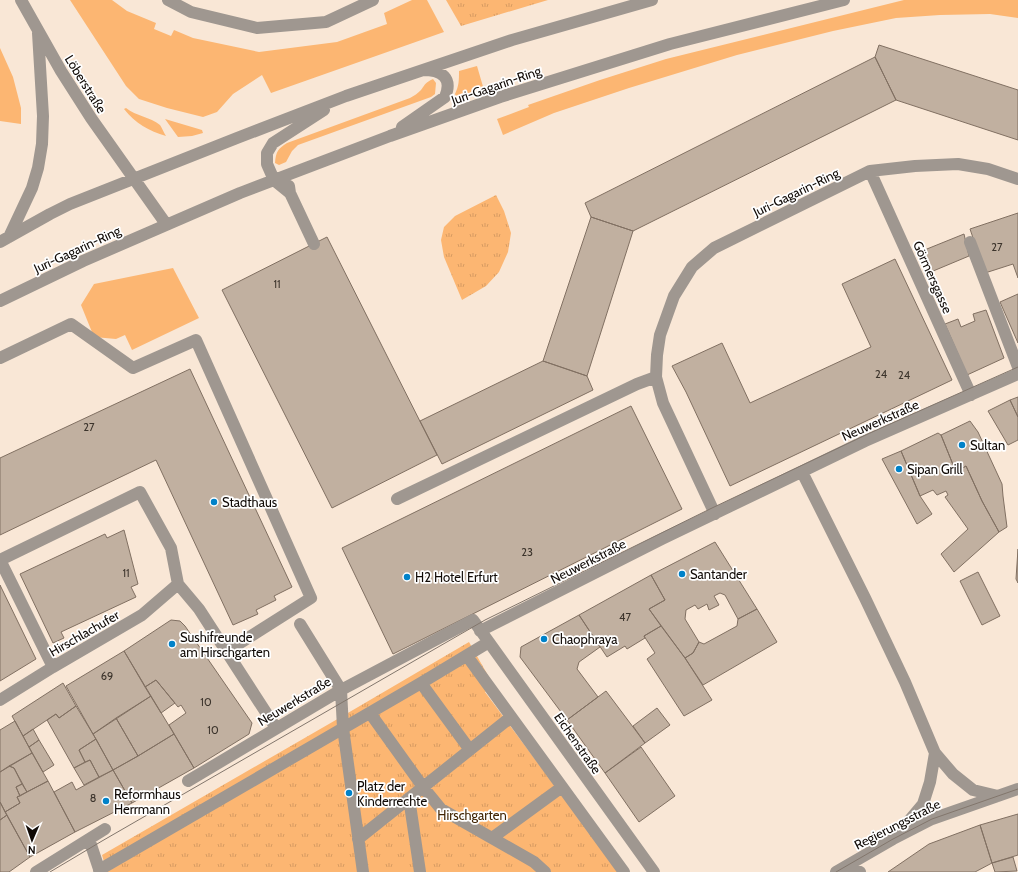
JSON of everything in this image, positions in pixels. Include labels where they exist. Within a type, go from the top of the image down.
[{"type":"street","name":"Löberstraße","points":[[21,0],[61,71],[91,118],[134,178]]},
{"type":"street","points":[[168,0],[191,12],[257,28],[326,22],[373,0]]},
{"type":"street","points":[[5,240],[70,204],[346,96],[512,40],[652,0]]},
{"type":"street","name":"Juri-Gagarin-Ring","points":[[0,301],[83,261],[240,192],[390,136],[507,95],[670,44],[844,0]]},
{"type":"street","points":[[5,240],[32,188],[38,168],[42,144],[43,116],[38,31]]},
{"type":"street","points":[[390,136],[445,97],[448,90],[448,82],[441,74],[435,71],[419,71]]},
{"type":"street","points":[[290,193],[274,180],[267,164],[267,153],[273,143],[346,96]]},
{"type":"street","name":"Juri-Gagarin-Ring","points":[[715,514],[663,403],[656,377],[660,335],[674,296],[692,267],[714,248],[870,171],[915,166],[958,164],[988,169],[1018,179]]},
{"type":"street","points":[[296,171],[291,178],[289,186],[290,193],[314,244]]},
{"type":"street","name":"Görmersgasse","points":[[870,171],[971,395]]},
{"type":"street","points":[[134,178],[166,224]]},
{"type":"street","points":[[970,242],[1018,367]]},
{"type":"street","points":[[0,358],[71,324],[133,368],[196,340],[310,598],[296,617],[226,652]]},
{"type":"street","name":"Neuwerkstraße","points":[[188,781],[341,690],[473,620],[480,631],[662,539],[865,441],[1018,374]]},
{"type":"street","points":[[397,499],[637,384],[656,377]]},
{"type":"street","points":[[802,472],[902,675],[935,753],[953,774],[973,790],[998,796]]},
{"type":"street","points":[[53,667],[0,560],[140,492],[171,548],[178,584],[199,609],[276,728]]},
{"type":"street","name":"Hirschlachufer","points":[[0,700],[142,615],[178,584]]},
{"type":"street","points":[[296,617],[341,690],[343,728],[363,872]]},
{"type":"street","name":"Eichenstraße","points":[[480,631],[654,872]]},
{"type":"street","points":[[89,839],[100,871],[489,642]]},
{"type":"street","points":[[467,656],[624,872]]},
{"type":"street","points":[[421,683],[470,750]]},
{"type":"street","points":[[370,713],[423,787],[441,809],[534,862],[545,872]]},
{"type":"street","points":[[358,839],[511,717]]},
{"type":"street","points":[[893,839],[923,804],[930,782],[935,753]]},
{"type":"street","points":[[492,838],[562,787]]},
{"type":"street","name":"Regierungsstraße","points":[[841,869],[893,839],[932,819],[1018,789]]},
{"type":"street","points":[[409,798],[420,872]]},
{"type":"street","points":[[36,872],[105,829]]},
{"type":"street","points":[[841,869],[860,872]]},
{"type":"green space","points":[[70,0],[112,0],[127,11],[156,23],[154,29],[171,36],[174,30],[193,38],[259,52],[337,42],[387,24],[384,13],[412,0],[427,0],[444,32],[271,93],[262,75],[233,94],[217,112],[203,117],[139,99],[126,86]]},
{"type":"green space","points":[[446,0],[548,0],[461,26]]},
{"type":"green space","points":[[904,0],[1018,0],[1018,18],[990,14],[896,18],[833,31],[737,55],[554,113],[503,135],[497,119],[529,107],[528,105],[666,59]]},
{"type":"green space","points":[[0,48],[13,77],[21,108],[21,124],[0,121]]},
{"type":"green space","points":[[477,66],[484,90],[457,98],[455,94],[459,71]]},
{"type":"green space","points":[[433,79],[436,83],[435,94],[431,97],[298,145],[292,151],[286,162],[279,165],[275,163],[278,151],[287,143],[410,98],[420,91],[427,82]]},
{"type":"green space","points":[[126,108],[160,125],[166,136],[148,129],[138,122],[128,114],[124,109]]},
{"type":"green space","points":[[165,119],[202,130],[203,133],[192,136],[178,137]]},
{"type":"green space","points":[[496,195],[504,211],[511,233],[508,252],[499,272],[486,286],[462,300],[444,257],[441,240],[444,227],[455,216]]},
{"type":"green space","points":[[173,268],[199,318],[132,350],[125,335],[116,339],[94,337],[81,305],[94,284]]},
{"type":"green space","name":"Hirschgarten","points":[[469,642],[494,686],[485,692],[619,872],[107,872],[102,855]]},
{"type":"building","points":[[879,45],[1018,90],[1018,140],[896,100],[875,57]]},
{"type":"building","points":[[875,57],[896,100],[633,231],[591,217],[585,203]]},
{"type":"building","points":[[1018,213],[1018,278],[1013,264],[985,273],[970,229]]},
{"type":"building","points":[[591,217],[633,231],[587,376],[543,361]]},
{"type":"building","points":[[964,234],[969,256],[926,274],[917,253]]},
{"type":"building","points":[[327,237],[437,455],[332,508],[222,290]]},
{"type":"building","points":[[895,259],[952,380],[730,486],[686,392],[672,366],[722,343],[750,403],[871,347],[842,284]]},
{"type":"building","points":[[1018,294],[1018,343],[1000,302]]},
{"type":"building","points":[[986,310],[1004,358],[967,375],[945,324],[958,319],[961,327],[975,321],[973,314]]},
{"type":"building","points":[[543,361],[587,376],[593,390],[442,464],[420,421]]},
{"type":"building","name":"Stadthaus","points":[[190,369],[292,587],[274,596],[276,600],[256,610],[258,614],[233,625],[156,460],[0,535],[0,458]]},
{"type":"building","points":[[1018,397],[1018,417],[1010,400]]},
{"type":"building","points":[[1010,400],[1018,417],[1018,440],[1008,445],[988,411]]},
{"type":"building","points":[[631,406],[682,509],[393,654],[342,548]]},
{"type":"building","points":[[970,421],[978,432],[1002,484],[1007,527],[999,532],[982,501],[966,466],[956,472],[941,435]]},
{"type":"building","points":[[938,433],[941,435],[956,472],[966,466],[982,501],[999,532],[954,572],[941,554],[968,529],[945,497],[948,495],[946,491],[937,495],[933,490],[920,496],[901,451]]},
{"type":"building","points":[[901,451],[920,496],[932,514],[917,524],[882,459]]},
{"type":"building","points":[[124,530],[138,584],[131,587],[136,597],[61,632],[64,638],[53,643],[20,574],[105,534],[107,538]]},
{"type":"building","points":[[715,542],[757,609],[738,619],[725,595],[720,593],[714,596],[719,605],[709,610],[707,604],[698,609],[695,605],[686,610],[685,619],[699,642],[693,653],[685,658],[649,609],[665,600],[651,575]]},
{"type":"building","points":[[1018,549],[1018,583],[1016,579]]},
{"type":"building","points":[[978,572],[1000,616],[982,625],[960,581]]},
{"type":"building","points":[[651,575],[665,600],[649,609],[661,626],[644,636],[645,638],[627,649],[625,646],[607,657],[579,615]]},
{"type":"building","points":[[0,585],[36,659],[0,681]]},
{"type":"building","points":[[757,609],[777,642],[703,685],[685,658],[693,653],[699,642],[704,644],[737,626],[738,619]]},
{"type":"building","points":[[579,615],[600,647],[579,662],[577,669],[598,697],[567,720],[520,657],[521,647]]},
{"type":"building","points":[[171,620],[180,621],[185,626],[252,723],[249,734],[194,768],[169,725],[186,713],[181,705],[178,707],[156,680],[145,687],[124,651]]},
{"type":"building","points":[[661,626],[685,658],[712,700],[684,716],[647,659],[655,653],[644,636]]},
{"type":"building","points":[[124,651],[151,696],[93,734],[66,686]]},
{"type":"building","points":[[156,680],[175,703],[161,713],[145,687]]},
{"type":"building","points":[[63,683],[76,706],[59,718],[56,714],[23,736],[12,716]]},
{"type":"building","points":[[606,691],[645,743],[605,773],[567,720]]},
{"type":"building","points":[[151,696],[174,734],[138,756],[116,718]]},
{"type":"building","points":[[76,706],[96,739],[79,750],[85,762],[74,768],[47,720],[56,714],[59,718]]},
{"type":"building","points":[[657,708],[670,725],[645,743],[633,726]]},
{"type":"building","points":[[116,718],[138,756],[113,770],[93,734]]},
{"type":"building","points":[[15,721],[32,753],[0,772],[0,730]]},
{"type":"building","points":[[33,729],[39,740],[29,747],[23,736]]},
{"type":"building","points":[[174,734],[194,768],[132,803],[113,770]]},
{"type":"building","points":[[96,739],[113,770],[99,777],[90,760],[85,762],[79,750]]},
{"type":"building","points":[[39,740],[54,765],[43,772],[29,747]]},
{"type":"building","points":[[641,747],[675,796],[639,822],[605,773]]},
{"type":"building","points":[[32,753],[48,781],[27,792],[14,768],[9,766]]},
{"type":"building","points":[[90,760],[99,777],[84,785],[74,768]]},
{"type":"building","points":[[9,766],[14,768],[22,784],[16,787],[20,796],[17,797],[20,803],[5,812],[0,802],[0,772]]},
{"type":"building","points":[[113,770],[132,803],[75,832],[54,792],[72,782],[76,790]]},
{"type":"building","points":[[48,781],[75,832],[30,857],[5,812],[20,803],[17,797]]},
{"type":"building","points":[[22,784],[27,792],[20,796],[16,787]]},
{"type":"building","points":[[0,802],[7,815],[0,820]]},
{"type":"building","points":[[1018,814],[1018,855],[992,863],[980,825]]},
{"type":"building","points":[[7,815],[30,857],[9,872],[0,872],[0,820]]},
{"type":"building","points":[[980,825],[992,863],[975,872],[888,872],[929,844]]},
{"type":"building","points":[[1013,857],[1017,871],[995,872],[992,863]]},
{"type":"tram line","points":[[50,872],[485,620],[712,508],[870,433],[1018,367]]},
{"type":"tram line","points":[[836,872],[893,839],[932,819],[1018,789]]},
{"type":"place","name":"Sultan","points":[[962,445]]},
{"type":"place","name":"Sipan Grill","points":[[899,469]]},
{"type":"place","name":"Stadthaus","points":[[214,502]]},
{"type":"place","name":"Santander","points":[[682,574]]},
{"type":"place","name":"H2 Hotel Erfurt","points":[[407,577]]},
{"type":"place","name":"Chaophraya","points":[[544,639]]},
{"type":"place","name":"Sushifreunde am Hirschgarten","points":[[172,644]]},
{"type":"place","name":"Platz der Kinderrechte","points":[[349,793]]},
{"type":"place","name":"Reformhaus Herrmann","points":[[106,801]]}]
